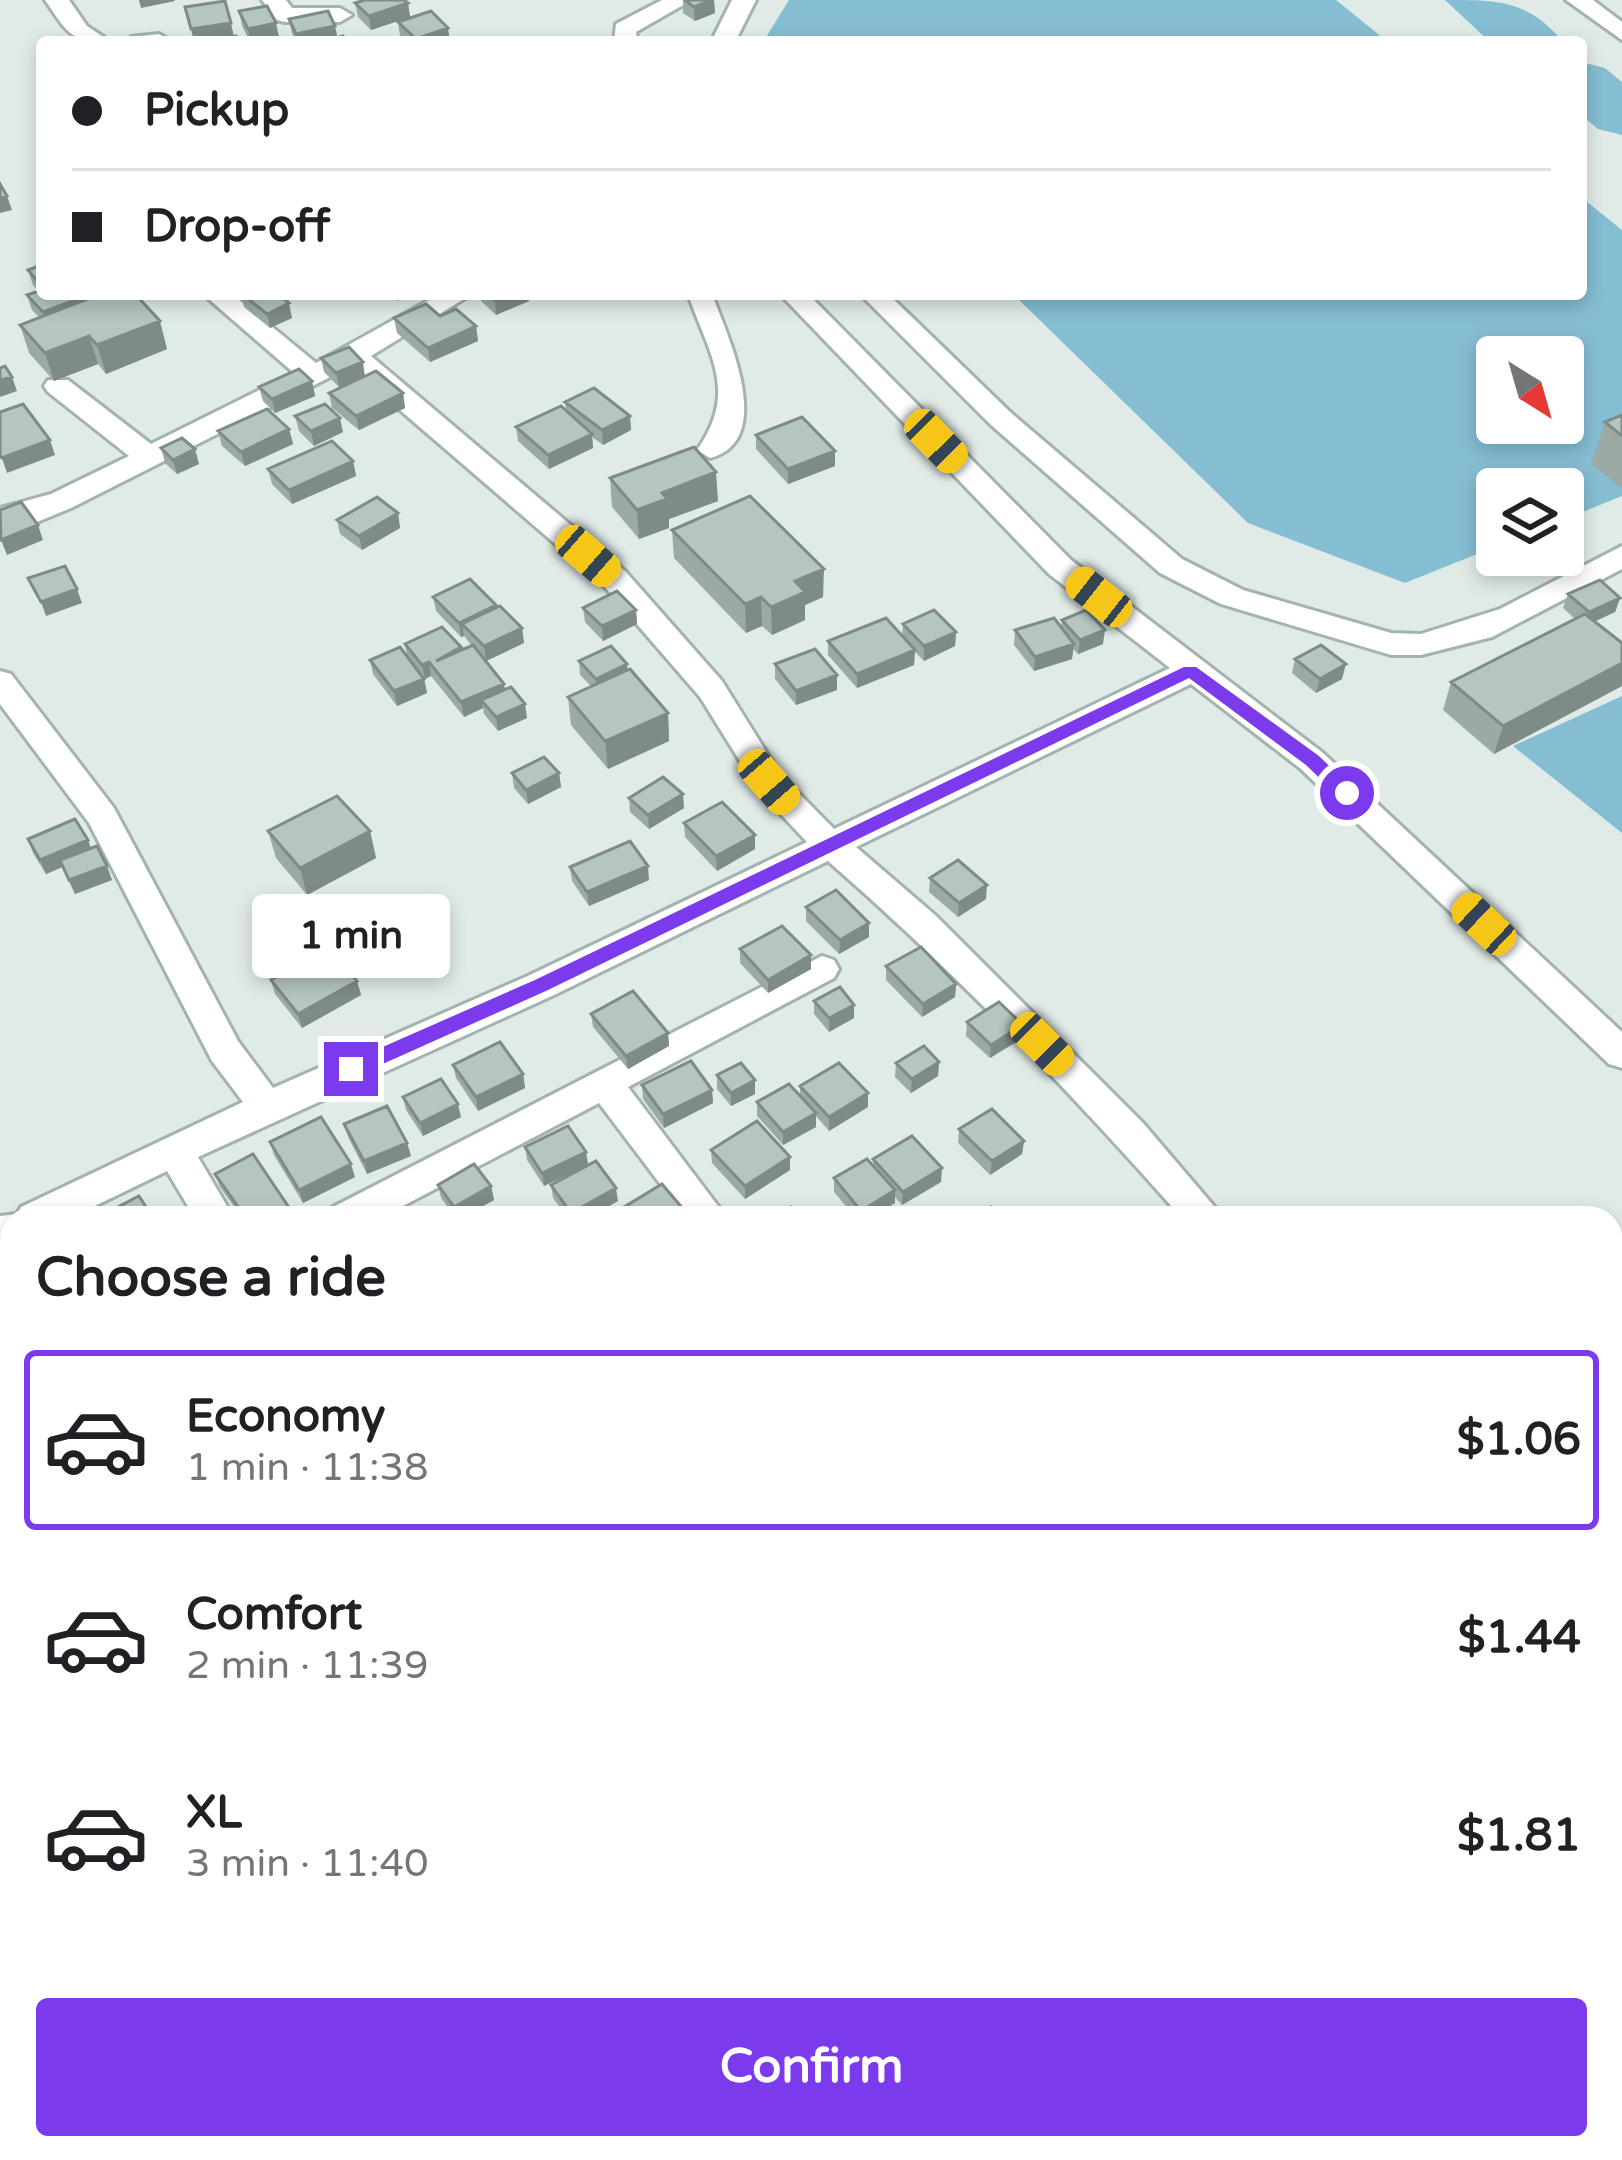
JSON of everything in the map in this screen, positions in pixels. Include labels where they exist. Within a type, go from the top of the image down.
[{"type":"street","points":[[58,0],[88,36]]},
{"type":"street","points":[[274,0],[285,15],[340,15]]},
{"type":"street","points":[[625,36],[623,29],[680,0]]},
{"type":"street","points":[[726,36],[744,0]]},
{"type":"street","points":[[1578,0],[1622,33]]},
{"type":"street","points":[[223,300],[311,374]]},
{"type":"street","points":[[0,518],[61,502],[352,355],[448,300]]},
{"type":"street","points":[[799,300],[1060,567],[1312,760],[1622,1054]]},
{"type":"street","points":[[879,300],[1000,418],[1171,566],[1232,597],[1391,644],[1418,647],[1498,620],[1622,556]]},
{"type":"street","points":[[352,355],[614,578],[711,689],[769,782],[800,818],[939,940],[1194,1206]]},
{"type":"street","points":[[58,386],[148,457]]},
{"type":"street","points":[[59,1206],[542,985],[1190,671]]},
{"type":"street","points":[[0,682],[102,816],[225,1051],[267,1107]]},
{"type":"street","points":[[369,1206],[822,969]]},
{"type":"street","points":[[604,1084],[699,1206]]},
{"type":"street","points":[[174,1150],[208,1206]]},
{"type":"lane","points":[[702,300],[731,383],[734,419],[728,435],[710,450]]},
{"type":"water","points":[[789,0],[1336,0],[1381,36],[767,36]]},
{"type":"water","points":[[1587,202],[1622,230],[1622,496],[1584,511],[1584,468],[1476,468],[1476,554],[1405,583],[1248,523],[1019,300],[1587,300]]},
{"type":"water","points":[[1622,696],[1622,833],[1513,746]]},
{"type":"building","points":[[685,0],[712,0],[694,7]]},
{"type":"building","points":[[225,1],[231,23],[191,29],[185,7]]},
{"type":"building","points":[[355,3],[408,3],[369,16]]},
{"type":"building","points":[[267,6],[276,23],[248,29],[239,11]]},
{"type":"building","points":[[328,11],[335,26],[296,34],[289,19]]},
{"type":"building","points":[[431,11],[448,28],[413,36],[398,22]]},
{"type":"building","points":[[36,292],[36,300],[75,300],[43,312],[27,295]]},
{"type":"building","points":[[85,300],[141,300],[160,321],[97,345],[89,336],[45,353],[20,325]]},
{"type":"building","points":[[250,300],[289,303],[267,314]]},
{"type":"building","points":[[426,304],[440,316],[456,309],[476,326],[428,348],[394,318]]},
{"type":"building","points":[[349,347],[363,362],[336,373],[321,358]]},
{"type":"building","points":[[5,366],[12,377],[0,380],[0,368]]},
{"type":"building","points":[[299,369],[312,381],[272,399],[259,387]]},
{"type":"building","points":[[376,371],[403,393],[356,416],[329,393]]},
{"type":"building","points":[[594,388],[630,416],[602,430],[565,402]]},
{"type":"building","points":[[23,404],[50,440],[2,458],[0,412]]},
{"type":"building","points":[[325,404],[340,418],[311,431],[295,416]]},
{"type":"building","points":[[561,406],[592,434],[548,455],[516,427]]},
{"type":"building","points":[[267,409],[289,429],[241,452],[218,431]]},
{"type":"building","points":[[1622,415],[1622,436],[1605,422]]},
{"type":"building","points":[[802,417],[835,451],[788,469],[756,435]]},
{"type":"building","points":[[182,438],[195,449],[173,460],[161,448]]},
{"type":"building","points":[[332,441],[353,461],[289,490],[268,469]]},
{"type":"building","points":[[694,447],[716,472],[662,493],[667,499],[637,510],[610,478]]},
{"type":"building","points":[[750,496],[824,569],[795,581],[805,592],[771,607],[761,597],[745,604],[672,530]]},
{"type":"building","points":[[377,497],[398,513],[359,536],[337,520]]},
{"type":"building","points":[[21,502],[38,525],[1,540],[0,510]]},
{"type":"building","points":[[65,566],[77,589],[41,602],[28,578]]},
{"type":"building","points":[[470,579],[496,605],[459,623],[433,597]]},
{"type":"building","points":[[1600,580],[1620,598],[1589,612],[1568,594]]},
{"type":"building","points":[[617,591],[636,610],[602,626],[583,608]]},
{"type":"building","points":[[500,606],[522,628],[484,646],[462,624]]},
{"type":"building","points":[[934,610],[956,632],[924,646],[903,624]]},
{"type":"building","points":[[1086,610],[1105,630],[1080,640],[1062,620]]},
{"type":"building","points":[[1585,614],[1622,643],[1622,663],[1503,726],[1451,682]]},
{"type":"building","points":[[886,618],[915,650],[857,674],[828,641]]},
{"type":"building","points":[[1054,618],[1074,644],[1035,657],[1015,630]]},
{"type":"building","points":[[442,627],[461,647],[436,661],[473,645],[504,684],[461,702],[429,662],[422,665],[405,644]]},
{"type":"building","points":[[1321,645],[1346,664],[1320,679],[1295,659]]},
{"type":"building","points":[[611,646],[627,664],[596,679],[579,661]]},
{"type":"building","points":[[400,647],[424,679],[394,691],[370,660]]},
{"type":"building","points":[[815,649],[837,675],[796,691],[775,664]]},
{"type":"building","points":[[630,669],[668,713],[605,741],[568,697]]},
{"type":"building","points":[[511,687],[525,704],[496,717],[481,700]]},
{"type":"building","points":[[544,757],[559,773],[526,790],[512,773]]},
{"type":"building","points":[[663,777],[683,794],[648,815],[629,798]]},
{"type":"building","points":[[337,796],[370,831],[300,868],[268,831]]},
{"type":"building","points":[[722,802],[755,835],[716,856],[684,823]]},
{"type":"building","points":[[75,819],[88,840],[40,860],[28,839]]},
{"type":"building","points":[[630,841],[648,866],[587,892],[570,867]]},
{"type":"building","points":[[97,846],[107,866],[69,880],[60,860]]},
{"type":"building","points":[[958,860],[987,885],[959,903],[930,878]]},
{"type":"building","points":[[836,890],[869,923],[840,940],[806,907]]},
{"type":"building","points":[[782,926],[811,955],[768,980],[740,949]]},
{"type":"building","points":[[921,947],[956,984],[923,1004],[886,966]]},
{"type":"building","points":[[329,948],[357,981],[298,1014],[271,980]]},
{"type":"building","points":[[840,987],[854,1005],[829,1018],[814,1001]]},
{"type":"building","points":[[633,991],[668,1033],[626,1056],[591,1014]]},
{"type":"building","points":[[999,1002],[1023,1025],[991,1045],[967,1022]]},
{"type":"building","points":[[500,1042],[523,1074],[476,1097],[453,1065]]},
{"type":"building","points":[[924,1046],[939,1062],[912,1079],[896,1063]]},
{"type":"building","points":[[691,1061],[712,1090],[663,1114],[642,1085]]},
{"type":"building","points":[[741,1063],[755,1080],[731,1093],[717,1075]]},
{"type":"building","points":[[839,1063],[868,1093],[829,1117],[800,1086]]},
{"type":"building","points":[[441,1079],[458,1104],[420,1123],[403,1097]]},
{"type":"building","points":[[789,1084],[816,1113],[783,1132],[757,1102]]},
{"type":"building","points":[[387,1106],[407,1143],[364,1161],[344,1124]]},
{"type":"building","points":[[992,1109],[1024,1141],[992,1161],[959,1129]]},
{"type":"building","points":[[321,1117],[351,1164],[299,1190],[270,1142]]},
{"type":"building","points":[[757,1121],[790,1157],[745,1186],[711,1150]]},
{"type":"building","points":[[568,1126],[586,1152],[542,1173],[525,1147]]},
{"type":"building","points":[[912,1136],[942,1168],[903,1192],[873,1159]]},
{"type":"building","points":[[253,1154],[288,1206],[238,1206],[215,1174]]},
{"type":"building","points":[[867,1159],[895,1190],[869,1206],[857,1206],[834,1178]]},
{"type":"building","points":[[596,1161],[616,1188],[584,1206],[566,1206],[551,1185]]},
{"type":"building","points":[[474,1164],[491,1186],[453,1206],[438,1185]]},
{"type":"building","points":[[662,1184],[681,1206],[626,1206]]},
{"type":"building","points":[[139,1196],[145,1206],[120,1206]]},
{"type":"waterway","points":[[1477,0],[1522,36]]},
{"type":"waterway","points":[[1591,90],[1622,85]]},
{"type":"waterway","points":[[1587,87],[1622,115]]},
{"type":"route","points":[[351,1069],[542,985],[1190,671],[1312,760],[1347,793]]}]
